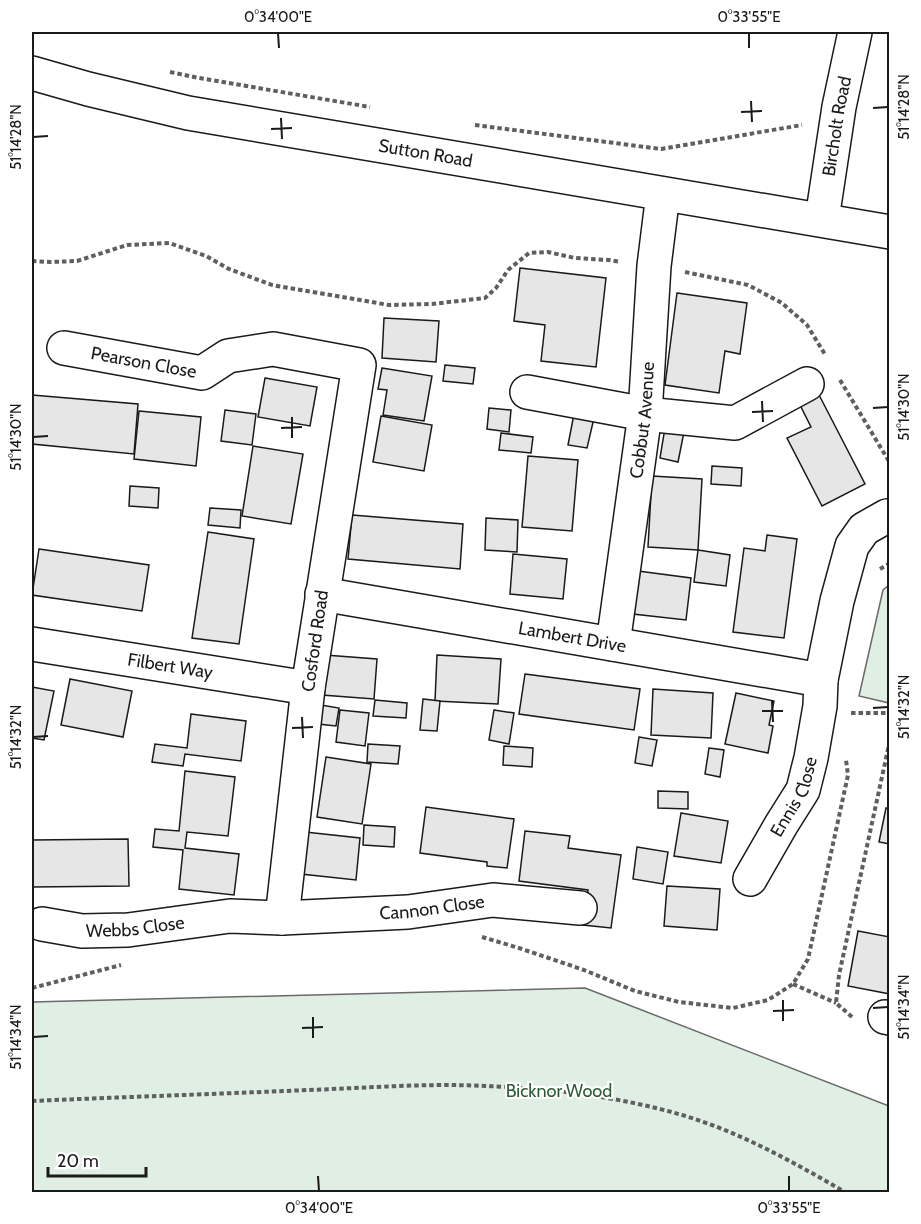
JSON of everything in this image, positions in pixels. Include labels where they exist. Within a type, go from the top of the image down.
[{"type":"street","name":"Bircholt Road","points":[[822,219],[838,112],[855,32]]},
{"type":"street","name":"Sutton Road","points":[[32,73],[188,113],[890,232]]},
{"type":"street","name":"Cobbut Avenue","points":[[613,644],[645,414],[654,266],[663,194]]},
{"type":"street","name":"Pearson Close","points":[[64,348],[202,373],[228,356],[273,349],[359,365]]},
{"type":"street","name":"Cosford Road","points":[[282,918],[308,688],[359,365]]},
{"type":"street","points":[[527,392],[645,414],[735,423],[825,374]]},
{"type":"street","name":"Ennis Close","points":[[750,879],[803,790],[811,758],[837,601],[852,546],[864,529],[887,516]]},
{"type":"street","name":"Lambert Drive","points":[[322,594],[613,644],[821,692]]},
{"type":"street","name":"Filbert Way","points":[[32,644],[308,688]]},
{"type":"street","name":"Cannon Close","points":[[230,916],[282,918],[408,912],[493,900],[580,908]]},
{"type":"street","name":"Webbs Close","points":[[42,924],[82,931],[128,930],[230,916]]},
{"type":"path","points":[[474,125],[661,149],[803,124],[838,112]]},
{"type":"path","points":[[32,261],[76,261],[127,245],[169,243],[206,256],[229,269],[272,285],[389,305],[432,304],[484,298],[496,288],[508,270],[529,253],[548,252],[575,258],[654,266],[748,285],[782,303],[807,325],[825,374],[890,463]]},
{"type":"path","points":[[836,1003],[839,975],[890,740]]},
{"type":"path","points":[[793,984],[877,1018]]},
{"type":"path","points":[[32,1101],[405,1086],[484,1086],[535,1089],[586,1095],[681,1115],[727,1131],[790,1160],[845,1192]]},
{"type":"green space","points":[[889,585],[889,703],[859,696],[883,590]]},
{"type":"green space","name":"Bicknor Wood","points":[[585,988],[889,1106],[889,1192],[32,1192],[32,1002]]},
{"type":"building","points":[[520,268],[606,278],[596,367],[541,361],[545,325],[514,321]]},
{"type":"building","points":[[677,293],[747,303],[740,354],[725,351],[719,393],[665,385]]},
{"type":"building","points":[[384,318],[439,321],[436,362],[382,358]]},
{"type":"building","points":[[445,365],[475,368],[473,384],[443,381]]},
{"type":"building","points":[[382,368],[432,376],[424,421],[383,415],[387,390],[378,389]]},
{"type":"building","points":[[265,378],[317,387],[310,426],[258,417]]},
{"type":"building","points":[[817,391],[865,484],[822,506],[787,438],[811,427],[798,401]]},
{"type":"building","points":[[32,395],[138,404],[134,454],[32,444]]},
{"type":"building","points":[[489,408],[511,410],[509,432],[487,429]]},
{"type":"building","points":[[225,410],[256,414],[252,445],[221,441]]},
{"type":"building","points":[[139,411],[201,417],[196,466],[134,459]]},
{"type":"building","points":[[574,414],[594,418],[587,448],[568,445]]},
{"type":"building","points":[[381,416],[432,425],[424,471],[373,462]]},
{"type":"building","points":[[665,428],[684,432],[678,462],[660,458]]},
{"type":"building","points":[[501,433],[533,437],[531,453],[499,450]]},
{"type":"building","points":[[253,446],[303,454],[291,524],[242,516]]},
{"type":"building","points":[[528,456],[578,460],[572,531],[522,527]]},
{"type":"building","points":[[712,466],[742,468],[741,486],[711,484]]},
{"type":"building","points":[[652,476],[702,479],[698,550],[648,547]]},
{"type":"building","points":[[130,486],[159,488],[158,508],[129,506]]},
{"type":"building","points":[[210,508],[241,510],[240,528],[208,525]]},
{"type":"building","points":[[352,515],[463,524],[460,569],[348,559]]},
{"type":"building","points":[[486,518],[518,520],[517,552],[485,550]]},
{"type":"building","points":[[208,532],[254,539],[239,644],[192,638]]},
{"type":"building","points":[[767,535],[797,539],[784,638],[733,632],[744,548],[765,551]]},
{"type":"building","points":[[39,549],[149,565],[142,611],[32,595]]},
{"type":"building","points":[[698,550],[730,555],[726,586],[694,582]]},
{"type":"building","points":[[513,554],[567,559],[563,599],[510,594]]},
{"type":"building","points":[[638,571],[691,578],[686,620],[633,614]]},
{"type":"building","points":[[325,655],[377,659],[374,699],[322,695]]},
{"type":"building","points":[[437,655],[501,659],[498,704],[435,701]]},
{"type":"building","points":[[525,674],[640,689],[634,730],[519,714]]},
{"type":"building","points":[[70,679],[132,691],[123,737],[61,725]]},
{"type":"building","points":[[32,687],[54,691],[44,740],[32,738]]},
{"type":"building","points":[[653,689],[713,693],[711,738],[651,735]]},
{"type":"building","points":[[736,693],[774,701],[769,725],[773,726],[768,753],[725,744]]},
{"type":"building","points":[[423,699],[440,701],[437,731],[420,730]]},
{"type":"building","points":[[375,700],[407,703],[406,718],[373,716]]},
{"type":"building","points":[[321,705],[339,708],[336,726],[318,724]]},
{"type":"building","points":[[340,710],[369,713],[365,746],[336,742]]},
{"type":"building","points":[[494,710],[514,713],[509,744],[489,740]]},
{"type":"building","points":[[191,714],[246,721],[241,761],[185,754],[183,766],[152,762],[155,744],[187,748]]},
{"type":"building","points":[[639,737],[657,740],[652,766],[635,763]]},
{"type":"building","points":[[368,744],[400,746],[398,764],[367,762]]},
{"type":"building","points":[[504,746],[533,748],[532,767],[503,765]]},
{"type":"building","points":[[709,748],[724,750],[720,777],[705,774]]},
{"type":"building","points":[[326,757],[371,764],[362,824],[317,817]]},
{"type":"building","points":[[185,771],[235,777],[228,836],[187,832],[185,848],[239,854],[234,895],[179,889],[183,850],[153,847],[155,829],[179,831]]},
{"type":"building","points":[[658,791],[688,792],[688,809],[658,808]]},
{"type":"building","points":[[426,807],[514,819],[507,868],[487,866],[487,862],[420,853]]},
{"type":"building","points":[[886,808],[890,809],[890,844],[879,842]]},
{"type":"building","points":[[681,813],[728,821],[721,863],[674,856]]},
{"type":"building","points":[[364,825],[395,827],[394,847],[363,845]]},
{"type":"building","points":[[525,831],[570,836],[568,848],[621,855],[611,928],[583,925],[588,890],[519,881]]},
{"type":"building","points":[[305,832],[360,838],[356,880],[301,874]]},
{"type":"building","points":[[128,839],[129,886],[32,887],[32,840]]},
{"type":"building","points":[[637,847],[668,852],[663,884],[633,879]]},
{"type":"building","points":[[667,886],[720,889],[717,930],[664,926]]},
{"type":"building","points":[[858,931],[890,937],[890,994],[848,986]]}]
